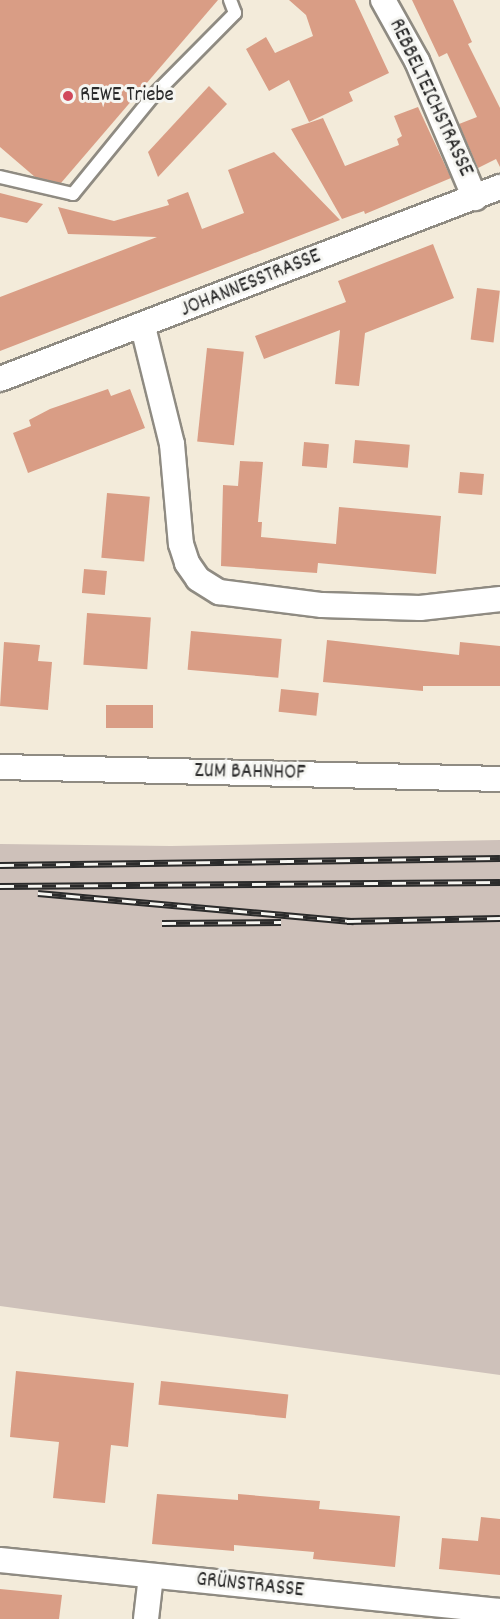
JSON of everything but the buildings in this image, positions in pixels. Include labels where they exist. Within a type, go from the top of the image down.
[{"type":"street","name":"REBBELTEICHSTRASSE","points":[[383,0],[417,61],[475,198]]},
{"type":"street","name":"JOHANNESSTRASSE","points":[[0,379],[144,327],[500,187]]},
{"type":"street","points":[[144,327],[172,444],[181,544],[187,563],[198,579],[219,592],[322,605],[420,608],[500,599]]},
{"type":"street","name":"ZUM BAHNHOF","points":[[0,767],[500,779]]},
{"type":"street","name":"GRÜNSTRASSE","points":[[0,1560],[500,1611]]},
{"type":"street","points":[[146,1619],[151,1576]]},
{"type":"lane","points":[[0,177],[73,194],[152,97],[235,14],[230,0]]},
{"type":"shaded area","points":[[500,840],[500,1375],[0,1306],[0,844],[171,846]]},
{"type":"railway","points":[[0,865],[500,858]]},
{"type":"railway","points":[[0,886],[500,882]]},
{"type":"railway","points":[[38,893],[354,921]]},
{"type":"railway","points":[[347,921],[500,918]]},
{"type":"railway","points":[[162,923],[281,922]]},
{"type":"place","name":"REWE Triebe","points":[[68,96]]}]
